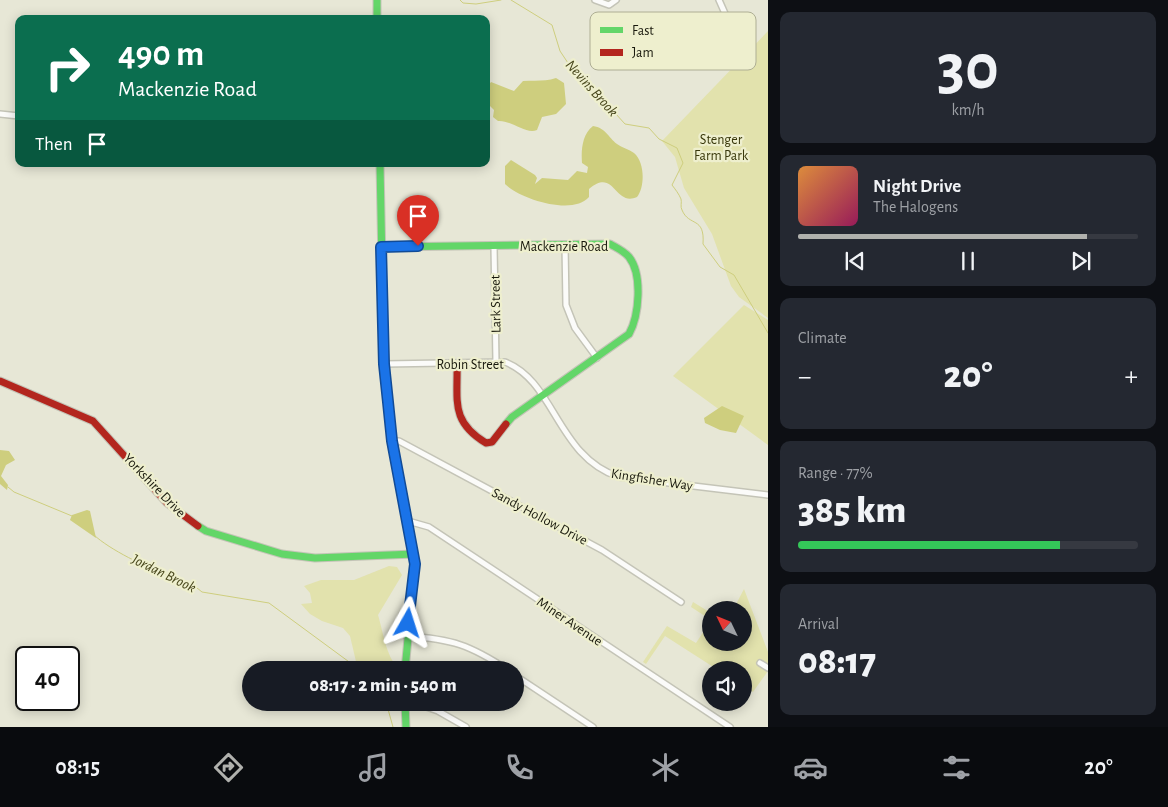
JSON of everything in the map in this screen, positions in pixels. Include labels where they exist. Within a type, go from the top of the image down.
[{"type":"street","points":[[377,0],[378,15]]},
{"type":"street","points":[[595,0],[609,5],[616,0]]},
{"type":"street","points":[[719,0],[725,12]]},
{"type":"street","points":[[0,114],[15,116]]},
{"type":"street","points":[[380,167],[384,364],[392,441],[414,554],[406,661]]},
{"type":"street","name":"Mackenzie Road","points":[[381,247],[610,244],[628,253],[636,271],[636,321],[634,329],[597,358],[512,417],[492,442],[486,443],[468,430],[459,417],[457,364]]},
{"type":"street","points":[[565,245],[566,305],[575,328],[597,358]]},
{"type":"street","name":"Lark Street","points":[[494,246],[496,362]]},
{"type":"street","name":"Robin Street","points":[[384,364],[505,362],[518,368],[530,379],[542,396]]},
{"type":"street","name":"Yorkshire Drive","points":[[0,381],[93,421],[167,502],[180,514],[206,531],[232,541],[299,557],[414,554]]},
{"type":"street","name":"Kingfisher Way","points":[[542,396],[582,455],[594,466],[605,472],[619,477],[768,495]]},
{"type":"street","name":"Sandy Hollow Drive","points":[[392,441],[399,442],[602,550],[681,602]]},
{"type":"street","name":"Miner Avenue","points":[[408,521],[429,527],[730,727]]},
{"type":"street","points":[[407,636],[455,642],[484,654],[494,661]]},
{"type":"street","points":[[760,663],[768,668]]},
{"type":"street","points":[[524,681],[592,727]]},
{"type":"street","points":[[405,711],[406,727]]},
{"type":"street","points":[[438,711],[466,727]]},
{"type":"green space","name":"Stenger Farm Park","points":[[768,31],[768,318],[739,297],[731,286],[712,234],[684,188],[675,157],[662,141],[730,70],[756,70],[756,43]]},
{"type":"green space","points":[[744,305],[768,320],[768,445],[673,376]]},
{"type":"green space","points":[[389,566],[397,567],[402,575],[378,615],[393,661],[356,661],[350,636],[343,628],[322,621],[310,614],[301,604],[312,603],[310,593],[304,586],[321,580],[354,580]]},
{"type":"green space","points":[[744,589],[749,601],[738,601]]},
{"type":"green space","points":[[693,602],[702,608],[702,614],[691,607]]},
{"type":"green space","points":[[752,610],[768,652],[768,671],[753,692],[752,661],[704,661],[665,636],[646,664],[643,662],[667,626],[696,643],[702,634],[702,651],[752,651]]},
{"type":"shaded area","points":[[556,78],[564,83],[566,104],[556,114],[542,117],[537,130],[528,131],[503,121],[498,121],[493,117],[494,110],[490,106],[491,82],[514,91],[523,81]]},
{"type":"shaded area","points":[[593,126],[604,131],[617,144],[638,157],[643,175],[640,193],[637,197],[629,199],[623,197],[610,184],[604,182],[598,183],[589,189],[589,197],[581,203],[559,205],[534,200],[512,190],[505,184],[505,166],[511,160],[535,175],[537,178],[535,184],[542,178],[568,180],[577,171],[587,173],[588,167],[582,163],[582,148],[586,133]]},
{"type":"shaded area","points":[[722,406],[744,416],[736,433],[720,430],[705,423],[704,418]]},
{"type":"shaded area","points":[[0,450],[9,451],[15,460],[6,465],[1,476],[8,485],[7,490],[0,484]]},
{"type":"shaded area","points":[[87,510],[90,511],[96,538],[70,520],[72,515]]},
{"type":"waterway","name":"Nevins Brook","points":[[460,0],[463,3],[476,4],[501,0]]},
{"type":"waterway","name":"Nevins Brook","points":[[511,0],[552,25],[560,51],[574,72],[596,92],[625,124],[649,128],[659,139],[677,148],[683,163],[672,185],[681,199],[682,210],[689,219],[702,229],[703,244],[720,267],[734,275],[768,333]]},
{"type":"waterway","name":"Jordan Brook","points":[[8,487],[14,492],[72,516]]},
{"type":"waterway","name":"Jordan Brook","points":[[94,535],[129,558],[158,572],[190,584],[202,592],[269,603],[348,661]]},
{"type":"waterway","name":"Jordan Brook","points":[[389,711],[393,727]]},
{"type":"traffic: fast","points":[[377,0],[377,15]]},
{"type":"traffic: fast","points":[[380,167],[384,364],[392,441],[415,564],[406,661]]},
{"type":"traffic: fast","points":[[381,247],[610,244],[623,251],[629,257],[638,285],[635,317],[629,334],[512,417],[506,424]]},
{"type":"traffic: fast","points":[[198,526],[206,531],[282,554],[315,558],[414,554]]},
{"type":"traffic: fast","points":[[405,711],[406,727]]},
{"type":"traffic: jam","points":[[457,364],[458,409],[466,427],[486,443],[492,442],[506,424]]},
{"type":"traffic: jam","points":[[0,381],[93,421],[167,503],[198,526]]},
{"type":"route","points":[[408,623],[415,564],[412,537],[392,441],[384,364],[381,247],[418,246]]}]
